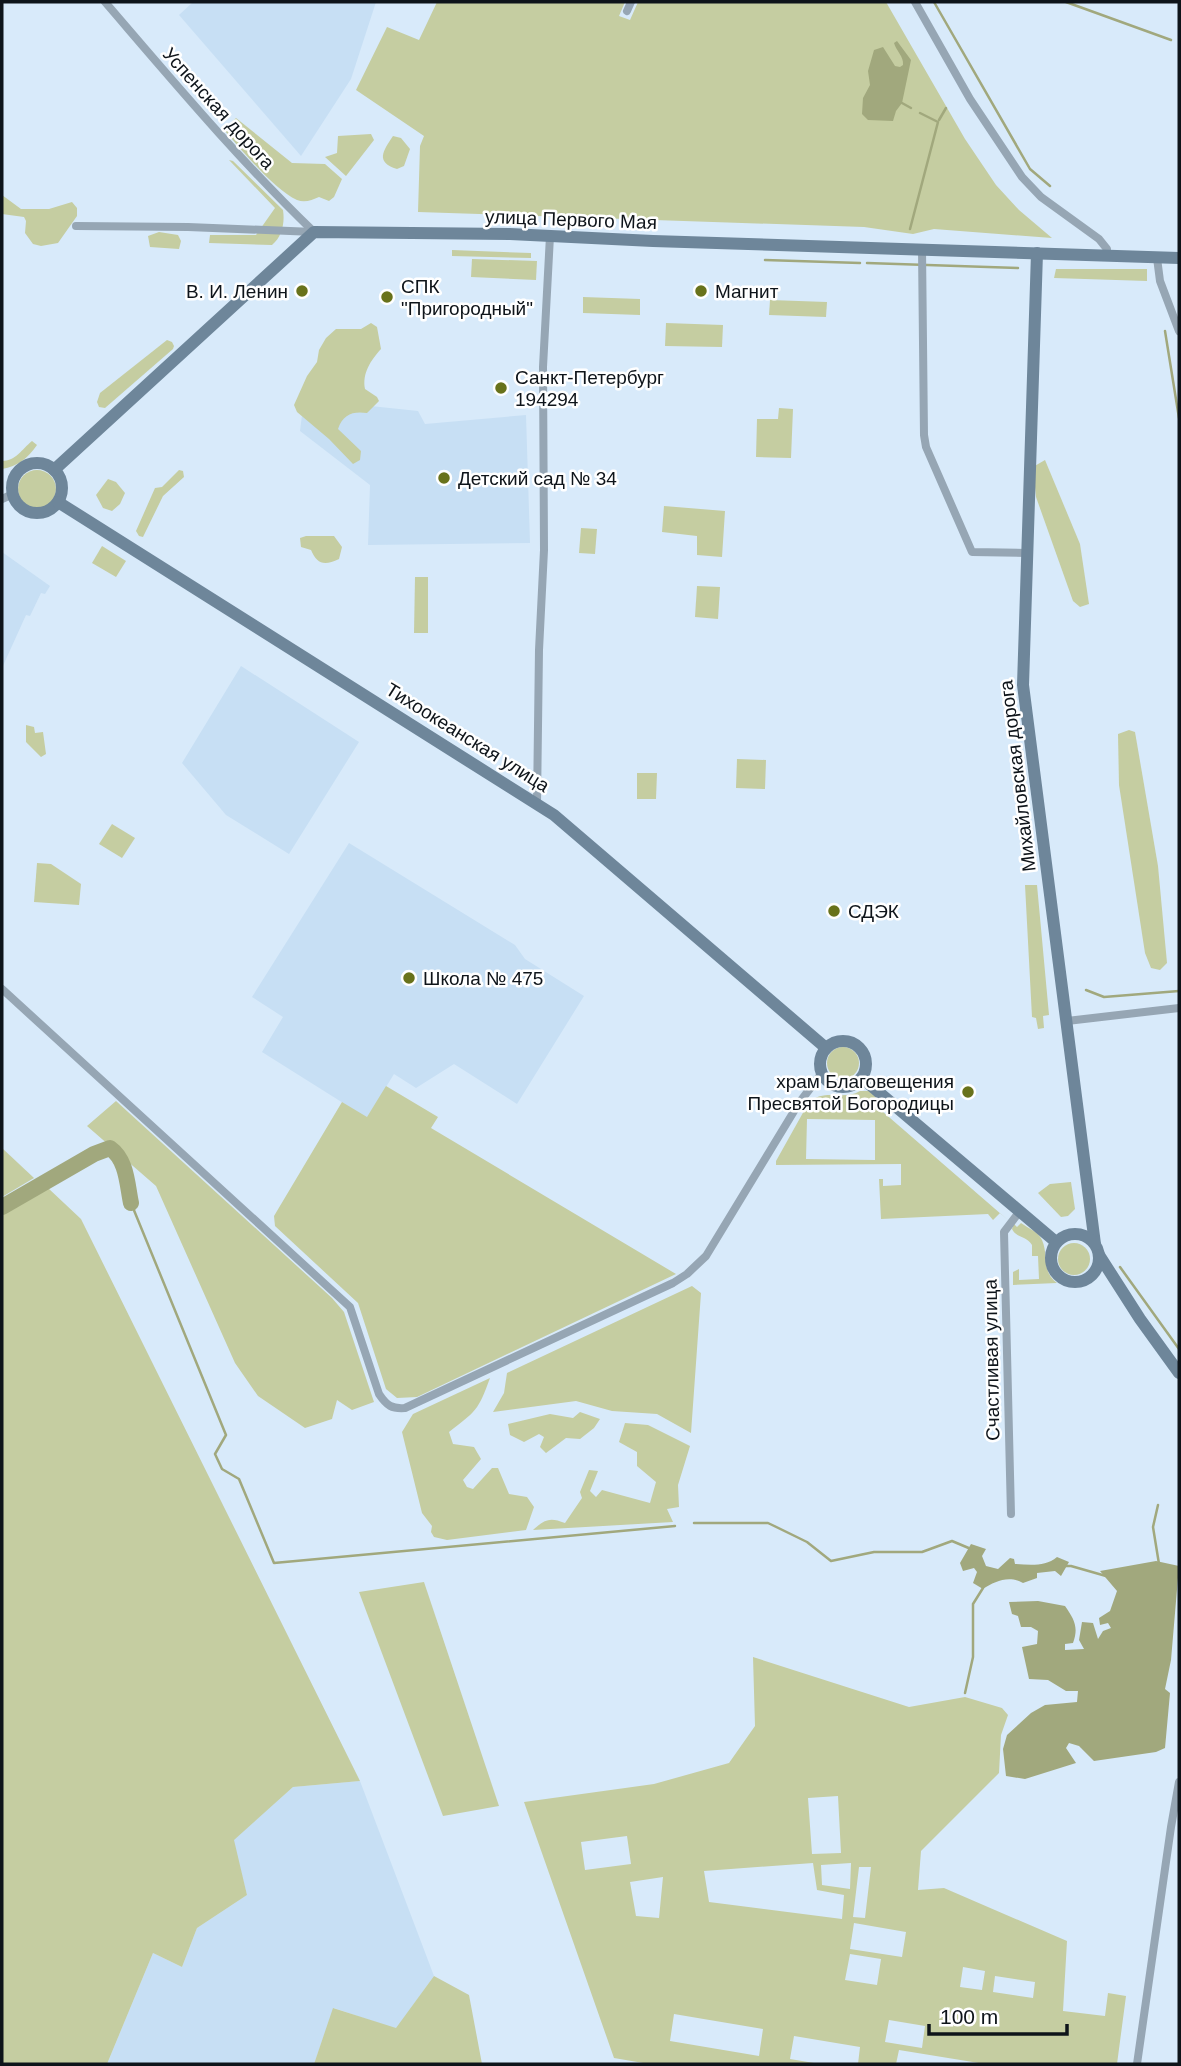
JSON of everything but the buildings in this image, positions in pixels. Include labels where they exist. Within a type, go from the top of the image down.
[{"type":"street","name":"Успенская дорога","points":[[105,2],[165,74],[314,232]]},
{"type":"street","points":[[627,11],[631,2]]},
{"type":"street","points":[[915,2],[970,99],[1022,177],[1041,197],[1099,239],[1107,249],[1107,255]]},
{"type":"street","points":[[76,226],[314,232]]},
{"type":"street","points":[[54,470],[314,232]]},
{"type":"street","name":"улица Первого Мая","points":[[314,232],[550,236],[1179,258]]},
{"type":"street","points":[[537,803],[539,650],[544,550],[543,367],[550,236]]},
{"type":"street","points":[[922,250],[923,435],[926,447],[972,552],[1027,553]]},
{"type":"street","name":"Михайловская дорога","points":[[1037,253],[1023,685],[1097,1249],[1125,1297],[1179,1373]]},
{"type":"street","points":[[1157,258],[1160,281],[1179,331]]},
{"type":"street","points":[[40,464],[54,470],[62,485],[58,502],[51,509],[33,513],[7,496],[15,478],[25,467],[40,464]]},
{"type":"street","name":"Тихоокеанская улица","points":[[58,502],[537,803],[605,857],[826,1048]]},
{"type":"street","points":[[2,989],[350,1307],[379,1394],[385,1403],[394,1409],[405,1408],[687,1274],[706,1256],[799,1103],[821,1073]]},
{"type":"street","points":[[1067,1021],[1179,1007]]},
{"type":"street","points":[[842,1040],[859,1047],[867,1062],[862,1078],[855,1084],[837,1087],[828,1082],[821,1073],[820,1060],[826,1048],[833,1042],[842,1040]]},
{"type":"street","points":[[862,1078],[1056,1242]]},
{"type":"street","points":[[1071,1234],[1082,1234],[1097,1249],[1097,1268],[1088,1279],[1070,1282],[1056,1273],[1050,1256],[1056,1242],[1085,1223],[1091,1208]]},
{"type":"street","name":"Счастливая улица","points":[[1011,1514],[1004,1232],[1020,1211]]},
{"type":"street","name":"Михайловская дорога","points":[[1088,1279],[1109,1285],[1125,1297]]},
{"type":"street","points":[[1137,2064],[1179,1782]]},
{"type":"shaded area","points":[[193,2],[376,2],[351,79],[301,156],[179,15]]},
{"type":"shaded area","points":[[437,2],[625,2],[619,16],[630,20],[638,2],[886,2],[965,139],[996,185],[1019,210],[1052,238],[934,229],[913,234],[864,227],[418,212],[420,146],[424,136],[356,90],[387,27],[419,40]]},
{"type":"shaded area","points":[[897,41],[911,60],[902,103],[893,121],[868,120],[862,114],[863,98],[870,85],[868,71],[874,50],[883,47],[895,66],[900,67],[903,62],[894,43]]},
{"type":"shaded area","points":[[236,118],[292,163],[325,164],[342,179],[334,197],[329,201],[319,197],[300,201],[278,188],[224,130]]},
{"type":"shaded area","points":[[371,134],[374,140],[346,176],[325,157],[337,153],[338,136]]},
{"type":"shaded area","points":[[393,136],[401,138],[410,149],[404,166],[397,169],[383,159],[384,151]]},
{"type":"shaded area","points":[[229,160],[283,210],[282,229],[272,245],[209,243],[210,235],[256,235],[275,208]]},
{"type":"shaded area","points":[[2,195],[21,209],[49,209],[72,202],[77,208],[77,216],[58,243],[41,246],[33,244],[25,233],[24,217],[2,214]]},
{"type":"shaded area","points":[[159,232],[178,235],[181,241],[179,249],[150,247],[148,236]]},
{"type":"shaded area","points":[[452,250],[531,253],[531,258],[452,256]]},
{"type":"shaded area","points":[[472,259],[537,261],[536,280],[471,277]]},
{"type":"shaded area","points":[[1056,269],[1147,269],[1147,281],[1054,278]]},
{"type":"shaded area","points":[[583,297],[640,299],[640,315],[583,313]]},
{"type":"shaded area","points":[[770,300],[827,302],[826,317],[769,315]]},
{"type":"shaded area","points":[[371,323],[377,327],[381,349],[368,367],[365,389],[379,401],[367,413],[353,413],[346,417],[338,429],[361,451],[360,460],[353,464],[297,412],[294,405],[307,376],[317,362],[319,350],[326,338],[336,329],[361,329]]},
{"type":"shaded area","points":[[666,323],[723,325],[722,347],[665,346]]},
{"type":"shaded area","points":[[167,340],[172,342],[173,349],[105,408],[99,407],[97,402],[100,393]]},
{"type":"shaded area","name":"Детский сад № 34","points":[[304,399],[418,411],[425,424],[526,415],[530,543],[368,545],[370,485],[300,431]]},
{"type":"shaded area","points":[[779,408],[793,409],[791,458],[756,457],[757,419],[778,419]]},
{"type":"shaded area","points":[[32,441],[37,445],[26,458],[2,469],[2,461],[15,457]]},
{"type":"shaded area","points":[[1045,460],[1080,544],[1089,604],[1080,607],[1073,601],[1036,497],[1033,467]]},
{"type":"shaded area","points":[[37,470],[51,475],[56,489],[51,503],[37,508],[23,503],[18,489],[23,475]]},
{"type":"shaded area","points":[[179,470],[183,471],[184,477],[163,496],[143,537],[139,536],[136,531],[155,488],[162,487]]},
{"type":"shaded area","points":[[108,479],[116,482],[125,493],[120,504],[112,511],[103,508],[96,495]]},
{"type":"shaded area","points":[[664,506],[725,511],[722,557],[697,555],[697,536],[662,532]]},
{"type":"shaded area","points":[[581,528],[597,529],[595,554],[579,553]]},
{"type":"shaded area","points":[[334,536],[342,547],[339,559],[329,563],[319,561],[311,550],[301,547],[300,538]]},
{"type":"shaded area","points":[[102,546],[126,561],[116,577],[92,563]]},
{"type":"shaded area","points":[[2,552],[50,586],[45,594],[41,593],[30,616],[26,615],[2,668]]},
{"type":"shaded area","points":[[415,577],[428,577],[428,633],[414,633]]},
{"type":"shaded area","points":[[697,586],[720,587],[718,619],[695,617]]},
{"type":"shaded area","points":[[241,666],[359,742],[289,854],[226,815],[182,763]]},
{"type":"shaded area","points":[[26,725],[34,727],[35,733],[43,732],[46,754],[41,757],[26,742]]},
{"type":"shaded area","points":[[1129,730],[1135,732],[1158,866],[1167,963],[1160,970],[1151,968],[1145,953],[1119,785],[1118,734]]},
{"type":"shaded area","points":[[737,759],[766,760],[765,789],[736,788]]},
{"type":"shaded area","points":[[637,773],[657,773],[656,799],[637,799]]},
{"type":"shaded area","points":[[112,824],[135,838],[122,858],[99,844]]},
{"type":"shaded area","name":"Школа № 475","points":[[349,843],[515,945],[525,959],[584,996],[517,1104],[454,1064],[416,1088],[394,1074],[367,1118],[262,1052],[283,1017],[252,997]]},
{"type":"shaded area","points":[[37,863],[51,864],[81,884],[79,905],[34,902]]},
{"type":"shaded area","points":[[1025,885],[1037,885],[1049,1015],[1043,1016],[1044,1028],[1038,1029],[1036,1018],[1032,1017]]},
{"type":"shaded area","points":[[843,1047],[854,1052],[859,1063],[854,1074],[843,1079],[832,1074],[827,1063],[832,1052]]},
{"type":"shaded area","points":[[386,1086],[438,1117],[431,1128],[676,1274],[417,1397],[397,1398],[386,1389],[358,1303],[275,1226],[274,1216],[342,1102],[367,1117]]},
{"type":"shaded area","points":[[869,1091],[878,1099],[875,1105],[1000,1213],[993,1220],[988,1214],[881,1219],[879,1179],[883,1179],[883,1186],[901,1185],[901,1164],[776,1165],[809,1102],[821,1096]],"holes":[[[807,1119],[875,1120],[875,1160],[806,1159]]]},
{"type":"shaded area","points":[[116,1101],[332,1298],[344,1312],[374,1402],[352,1410],[337,1400],[332,1419],[305,1428],[258,1396],[235,1363],[156,1186],[87,1126]]},
{"type":"shaded area","points":[[2,1148],[34,1178],[2,1197]]},
{"type":"shaded area","points":[[1071,1182],[1075,1209],[1068,1216],[1061,1217],[1038,1193],[1050,1184]]},
{"type":"shaded area","points":[[48,1188],[81,1219],[360,1781],[293,1787],[234,1840],[247,1895],[197,1928],[182,1967],[153,1953],[107,2064],[2,2064],[2,1215]]},
{"type":"shaded area","points":[[1021,1223],[1040,1237],[1047,1268],[1057,1283],[1013,1285],[1013,1272],[1019,1269],[1019,1280],[1039,1279],[1038,1256],[1032,1256],[1030,1242],[1012,1229],[1014,1224],[1017,1227]]},
{"type":"shaded area","points":[[1074,1243],[1086,1247],[1090,1259],[1086,1271],[1074,1275],[1062,1271],[1058,1259],[1062,1247]]},
{"type":"shaded area","points":[[692,1286],[701,1293],[691,1433],[657,1414],[612,1411],[576,1401],[493,1412],[504,1393],[507,1373]]},
{"type":"shaded area","points":[[490,1378],[475,1410],[449,1432],[453,1444],[474,1447],[481,1459],[463,1480],[467,1487],[473,1489],[492,1468],[498,1468],[509,1494],[527,1497],[534,1507],[526,1530],[447,1540],[434,1537],[432,1526],[422,1513],[402,1432],[413,1414]]},
{"type":"shaded area","points":[[580,1412],[600,1419],[594,1428],[580,1439],[566,1438],[546,1453],[540,1447],[544,1437],[539,1434],[524,1442],[510,1435],[508,1424],[550,1414],[573,1418]]},
{"type":"shaded area","points":[[625,1423],[648,1425],[690,1446],[678,1485],[679,1507],[667,1509],[673,1522],[533,1530],[548,1520],[565,1523],[582,1498],[580,1492],[589,1470],[598,1471],[590,1491],[596,1497],[602,1490],[650,1503],[656,1482],[637,1466],[637,1452],[619,1442]]},
{"type":"shaded area","points":[[971,1544],[986,1549],[982,1556],[986,1566],[998,1569],[1010,1558],[1014,1559],[1015,1564],[1042,1564],[1057,1557],[1069,1562],[1061,1576],[1055,1571],[1037,1573],[1037,1578],[1023,1583],[1013,1579],[1002,1580],[983,1589],[973,1583],[977,1572],[974,1568],[963,1571],[960,1563]]},
{"type":"shaded area","points":[[1156,1561],[1179,1566],[1171,1660],[1165,1689],[1170,1693],[1165,1748],[1156,1752],[1094,1761],[1079,1746],[1069,1743],[1066,1748],[1076,1763],[1025,1779],[1006,1776],[1003,1749],[1007,1735],[1031,1713],[1045,1705],[1077,1702],[1078,1691],[1066,1691],[1048,1680],[1029,1679],[1022,1647],[1037,1644],[1038,1631],[1031,1627],[1021,1627],[1018,1616],[1012,1614],[1009,1602],[1038,1601],[1065,1606],[1073,1619],[1076,1632],[1073,1643],[1065,1644],[1065,1650],[1084,1649],[1079,1640],[1082,1622],[1093,1623],[1098,1639],[1103,1631],[1111,1628],[1108,1623],[1100,1625],[1099,1618],[1110,1611],[1117,1591],[1100,1571]]},
{"type":"shaded area","points":[[424,1582],[499,1806],[443,1816],[359,1592]]},
{"type":"shaded area","points":[[753,1657],[909,1707],[965,1697],[1002,1708],[1008,1715],[1001,1735],[999,1773],[921,1851],[918,1890],[944,1888],[1067,1941],[1063,2011],[1105,2016],[1108,1993],[1126,1996],[1117,2064],[985,2064],[899,2050],[896,2064],[858,2064],[860,2047],[794,2036],[790,2059],[820,2064],[649,2064],[614,2058],[524,1802],[654,1784],[729,1763],[755,1726]],"holes":[[[838,1796],[841,1853],[812,1854],[808,1798]],[[627,1836],[631,1864],[585,1870],[581,1842]],[[813,1863],[817,1890],[844,1895],[842,1919],[709,1902],[704,1871]],[[851,1863],[850,1889],[822,1885],[821,1865]],[[859,1867],[871,1867],[865,1918],[853,1917]],[[663,1877],[659,1918],[636,1916],[630,1882]],[[854,1923],[906,1932],[902,1957],[850,1949]],[[850,1954],[881,1959],[877,1985],[845,1980]],[[963,1967],[985,1971],[982,1990],[960,1987]],[[995,1976],[1035,1982],[1033,1998],[993,1992]],[[674,2014],[763,2029],[759,2056],[670,2041]],[[889,2020],[925,2026],[922,2048],[885,2042]]]},
{"type":"shaded area","points":[[360,1781],[434,1976],[396,2029],[334,2008],[314,2064],[107,2064],[153,1953],[182,1967],[197,1928],[247,1895],[233,1840],[293,1787]]},
{"type":"shaded area","points":[[434,1976],[469,1995],[482,2064],[314,2064],[333,2008],[396,2028]]},
{"type":"waterway","points":[[934,2],[1030,169],[1050,186]]},
{"type":"waterway","points":[[1066,2],[1171,40]]},
{"type":"waterway","points":[[902,103],[911,108]]},
{"type":"waterway","points":[[939,120],[946,108]]},
{"type":"waterway","points":[[910,229],[938,122],[920,113]]},
{"type":"waterway","points":[[765,260],[860,263]]},
{"type":"waterway","points":[[867,263],[1018,268]]},
{"type":"waterway","points":[[1165,331],[1179,418]]},
{"type":"waterway","points":[[1086,990],[1104,997],[1179,991]]},
{"type":"waterway","points":[[2,1207],[94,1154],[110,1148],[123,1166],[131,1203]]},
{"type":"waterway","points":[[131,1203],[226,1435],[215,1454],[222,1469],[239,1479],[274,1563],[675,1526]]},
{"type":"waterway","points":[[1120,1267],[1179,1349]]},
{"type":"waterway","points":[[1158,1505],[1153,1527],[1159,1564]]},
{"type":"waterway","points":[[694,1523],[768,1523],[807,1542],[831,1561],[874,1552],[922,1552],[952,1541],[971,1549]]},
{"type":"waterway","points":[[1065,1566],[1106,1576]]},
{"type":"waterway","points":[[965,1693],[973,1657],[973,1604],[983,1588]]},
{"type":"place","name":"В. И. Ленин","points":[[302,291]]},
{"type":"place","name":"Магнит","points":[[701,291]]},
{"type":"place","name":"СПК \"Пригородный\"","points":[[387,297]]},
{"type":"place","name":"Санкт-Петербург 194294","points":[[501,388]]},
{"type":"place","name":"Детский сад № 34","points":[[444,478]]},
{"type":"place","name":"СДЭК","points":[[834,911]]},
{"type":"place","name":"Школа № 475","points":[[409,978]]},
{"type":"place","name":"храм Благовещения Пресвятой Богородицы","points":[[968,1092]]}]
